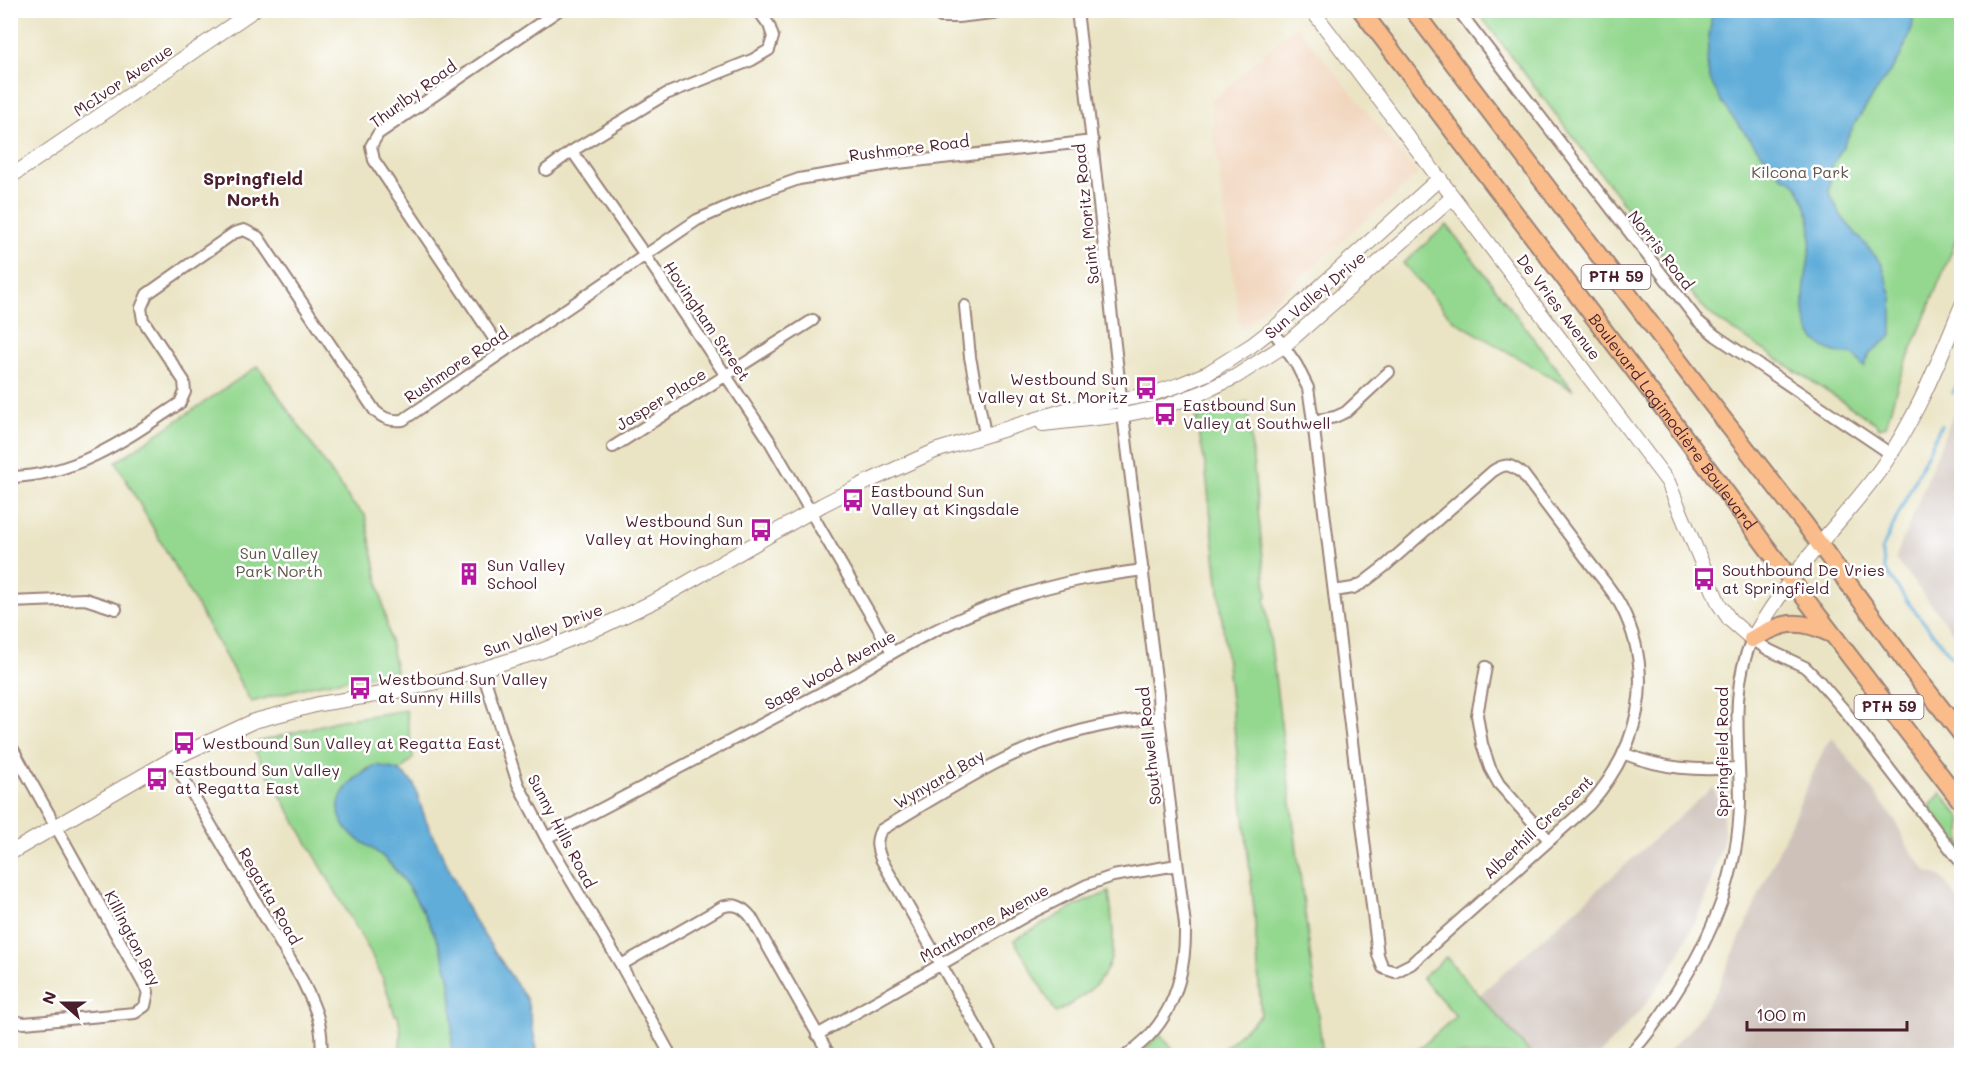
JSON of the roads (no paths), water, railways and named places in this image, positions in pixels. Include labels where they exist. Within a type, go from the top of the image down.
[{"type":"main road","name":"Boulevard Lagimodière Boulevard","points":[[1361,10],[1962,803]]},
{"type":"main road","name":"PTH 59","points":[[1413,10],[1819,544],[1918,680],[1962,735]]},
{"type":"main road","points":[[1752,639],[1776,626],[1796,622],[1811,624],[1833,635]]},
{"type":"street","name":"McIvor Avenue","points":[[10,177],[254,10]]},
{"type":"street","name":"Thurlby Road","points":[[503,352],[374,160],[371,146],[378,134],[559,10]]},
{"type":"street","points":[[546,170],[572,151],[666,94],[752,60],[769,50],[773,37],[769,25],[759,10]]},
{"type":"street","points":[[931,10],[941,17],[1018,10]]},
{"type":"street","name":"Saint Moritz Road","points":[[1077,10],[1123,415]]},
{"type":"street","name":"De Vries Avenue","points":[[1312,10],[1668,482],[1719,604],[1730,620],[1752,639]]},
{"type":"street","name":"Norris Road","points":[[1458,10],[1698,321],[1716,336],[1891,454]]},
{"type":"street","name":"Rushmore Road","points":[[10,477],[59,469],[83,462],[121,442],[180,403],[185,393],[184,381],[143,320],[141,308],[147,294],[234,234],[244,230],[258,237],[375,411],[392,421],[403,420],[697,220],[756,194],[799,179],[889,164],[1093,141]]},
{"type":"street","name":"Hovingham Street","points":[[572,151],[769,440],[892,652]]},
{"type":"street","name":"Sun Valley Drive","points":[[1008,429],[1066,410],[1152,394],[1208,373],[1252,345],[1272,329],[1440,178]]},
{"type":"street","name":"Sun Valley Drive","points":[[10,853],[172,759],[254,721],[319,704],[388,693],[482,670],[541,651],[621,618],[867,482],[925,456],[985,434],[1008,429],[1123,415],[1163,407],[1201,393],[1235,377],[1285,345],[1454,197]]},
{"type":"street","name":"Springfield Road","points":[[1628,1056],[1655,1025],[1684,980],[1723,900],[1730,876],[1740,812],[1736,714],[1738,691],[1744,658],[1752,639],[1766,614],[1791,580],[1891,454],[1926,390],[1962,305]]},
{"type":"street","points":[[965,306],[970,357],[985,434]]},
{"type":"street","name":"Jasper Place","points":[[613,447],[813,320]]},
{"type":"street","name":"Alberhill Crescent","points":[[1272,329],[1285,345],[1308,388],[1314,421],[1334,591],[1378,955],[1383,968],[1395,972],[1411,964],[1594,800],[1608,782],[1625,754],[1635,726],[1640,686],[1636,650],[1627,620],[1613,594],[1523,474],[1512,466],[1502,465],[1493,471],[1363,583],[1353,588],[1334,591]]},
{"type":"street","points":[[1314,421],[1335,417],[1346,412],[1389,372]]},
{"type":"street","name":"Southwell Road","points":[[1123,415],[1158,694],[1185,925],[1186,952],[1183,971],[1166,1012],[1148,1037],[1126,1056]]},
{"type":"street","name":"Sage Wood Avenue","points":[[546,838],[857,674],[892,652],[960,618],[1020,595],[1084,579],[1143,570]]},
{"type":"street","points":[[10,602],[85,599],[116,609]]},
{"type":"street","points":[[1752,639],[1805,667],[1820,682],[1850,717],[1962,864]]},
{"type":"street","points":[[1486,667],[1478,715],[1482,744],[1490,768],[1499,784],[1548,839]]},
{"type":"street","name":"Sunny Hills Road","points":[[482,670],[518,784],[546,838],[621,965],[671,1056]]},
{"type":"street","name":"Wynyard Bay","points":[[941,964],[881,859],[876,839],[880,830],[1005,759],[1048,741],[1100,726],[1159,717]]},
{"type":"street","name":"Killington Bay","points":[[10,744],[148,992],[146,1006],[135,1013],[24,1023],[10,1020]]},
{"type":"street","points":[[1625,754],[1659,766],[1677,769],[1738,768]]},
{"type":"street","name":"Regatta Road","points":[[172,759],[302,980],[318,1013],[323,1037],[321,1056]]},
{"type":"street","name":"Manthorne Avenue","points":[[818,1035],[1030,913],[1087,885],[1113,876],[1177,865]]},
{"type":"street","points":[[621,965],[722,907],[732,904],[744,908],[751,916],[830,1056]]},
{"type":"street","points":[[941,964],[993,1056]]},
{"type":"water","points":[[1712,11],[1914,11],[1912,29],[1900,57],[1857,120],[1831,169],[1829,192],[1842,217],[1882,264],[1892,297],[1892,336],[1870,353],[1864,367],[1854,355],[1834,352],[1818,343],[1809,331],[1804,300],[1811,234],[1806,208],[1796,184],[1782,177],[1751,140],[1728,111],[1712,83],[1707,56]]},
{"type":"water","points":[[377,765],[400,771],[414,784],[424,816],[473,919],[527,1000],[538,1055],[451,1055],[453,1012],[449,976],[438,941],[418,903],[397,872],[382,856],[352,834],[340,816],[340,799],[349,785],[362,773]]},
{"type":"waterway","points":[[1953,393],[1962,373]]},
{"type":"waterway","points":[[1941,425],[1882,549],[1885,569],[1906,600],[1962,669]]},
{"type":"place","name":"Westbound Sun Valley at St. Moritz","points":[[1146,388]]},
{"type":"place","name":"Eastbound Sun Valley at Southwell","points":[[1165,414]]},
{"type":"place","name":"Eastbound Sun Valley at Kingsdale","points":[[853,500]]},
{"type":"place","name":"Westbound Sun Valley at Hovingham","points":[[761,530]]},
{"type":"place","name":"Sun Valley School","points":[[469,574]]},
{"type":"place","name":"Southbound De Vries at Springfield","points":[[1704,579]]},
{"type":"place","name":"Westbound Sun Valley at Sunny Hills","points":[[360,688]]},
{"type":"place","name":"Westbound Sun Valley at Regatta East","points":[[184,743]]},
{"type":"place","name":"Eastbound Sun Valley at Regatta East","points":[[157,779]]},
{"type":"district","name":"Springfield North","points":[[253,189]]},
{"type":"park label","name":"Kilcona Park","points":[[1800,172]]},
{"type":"park label","name":"Sun Valley Park North","points":[[279,562]]}]
